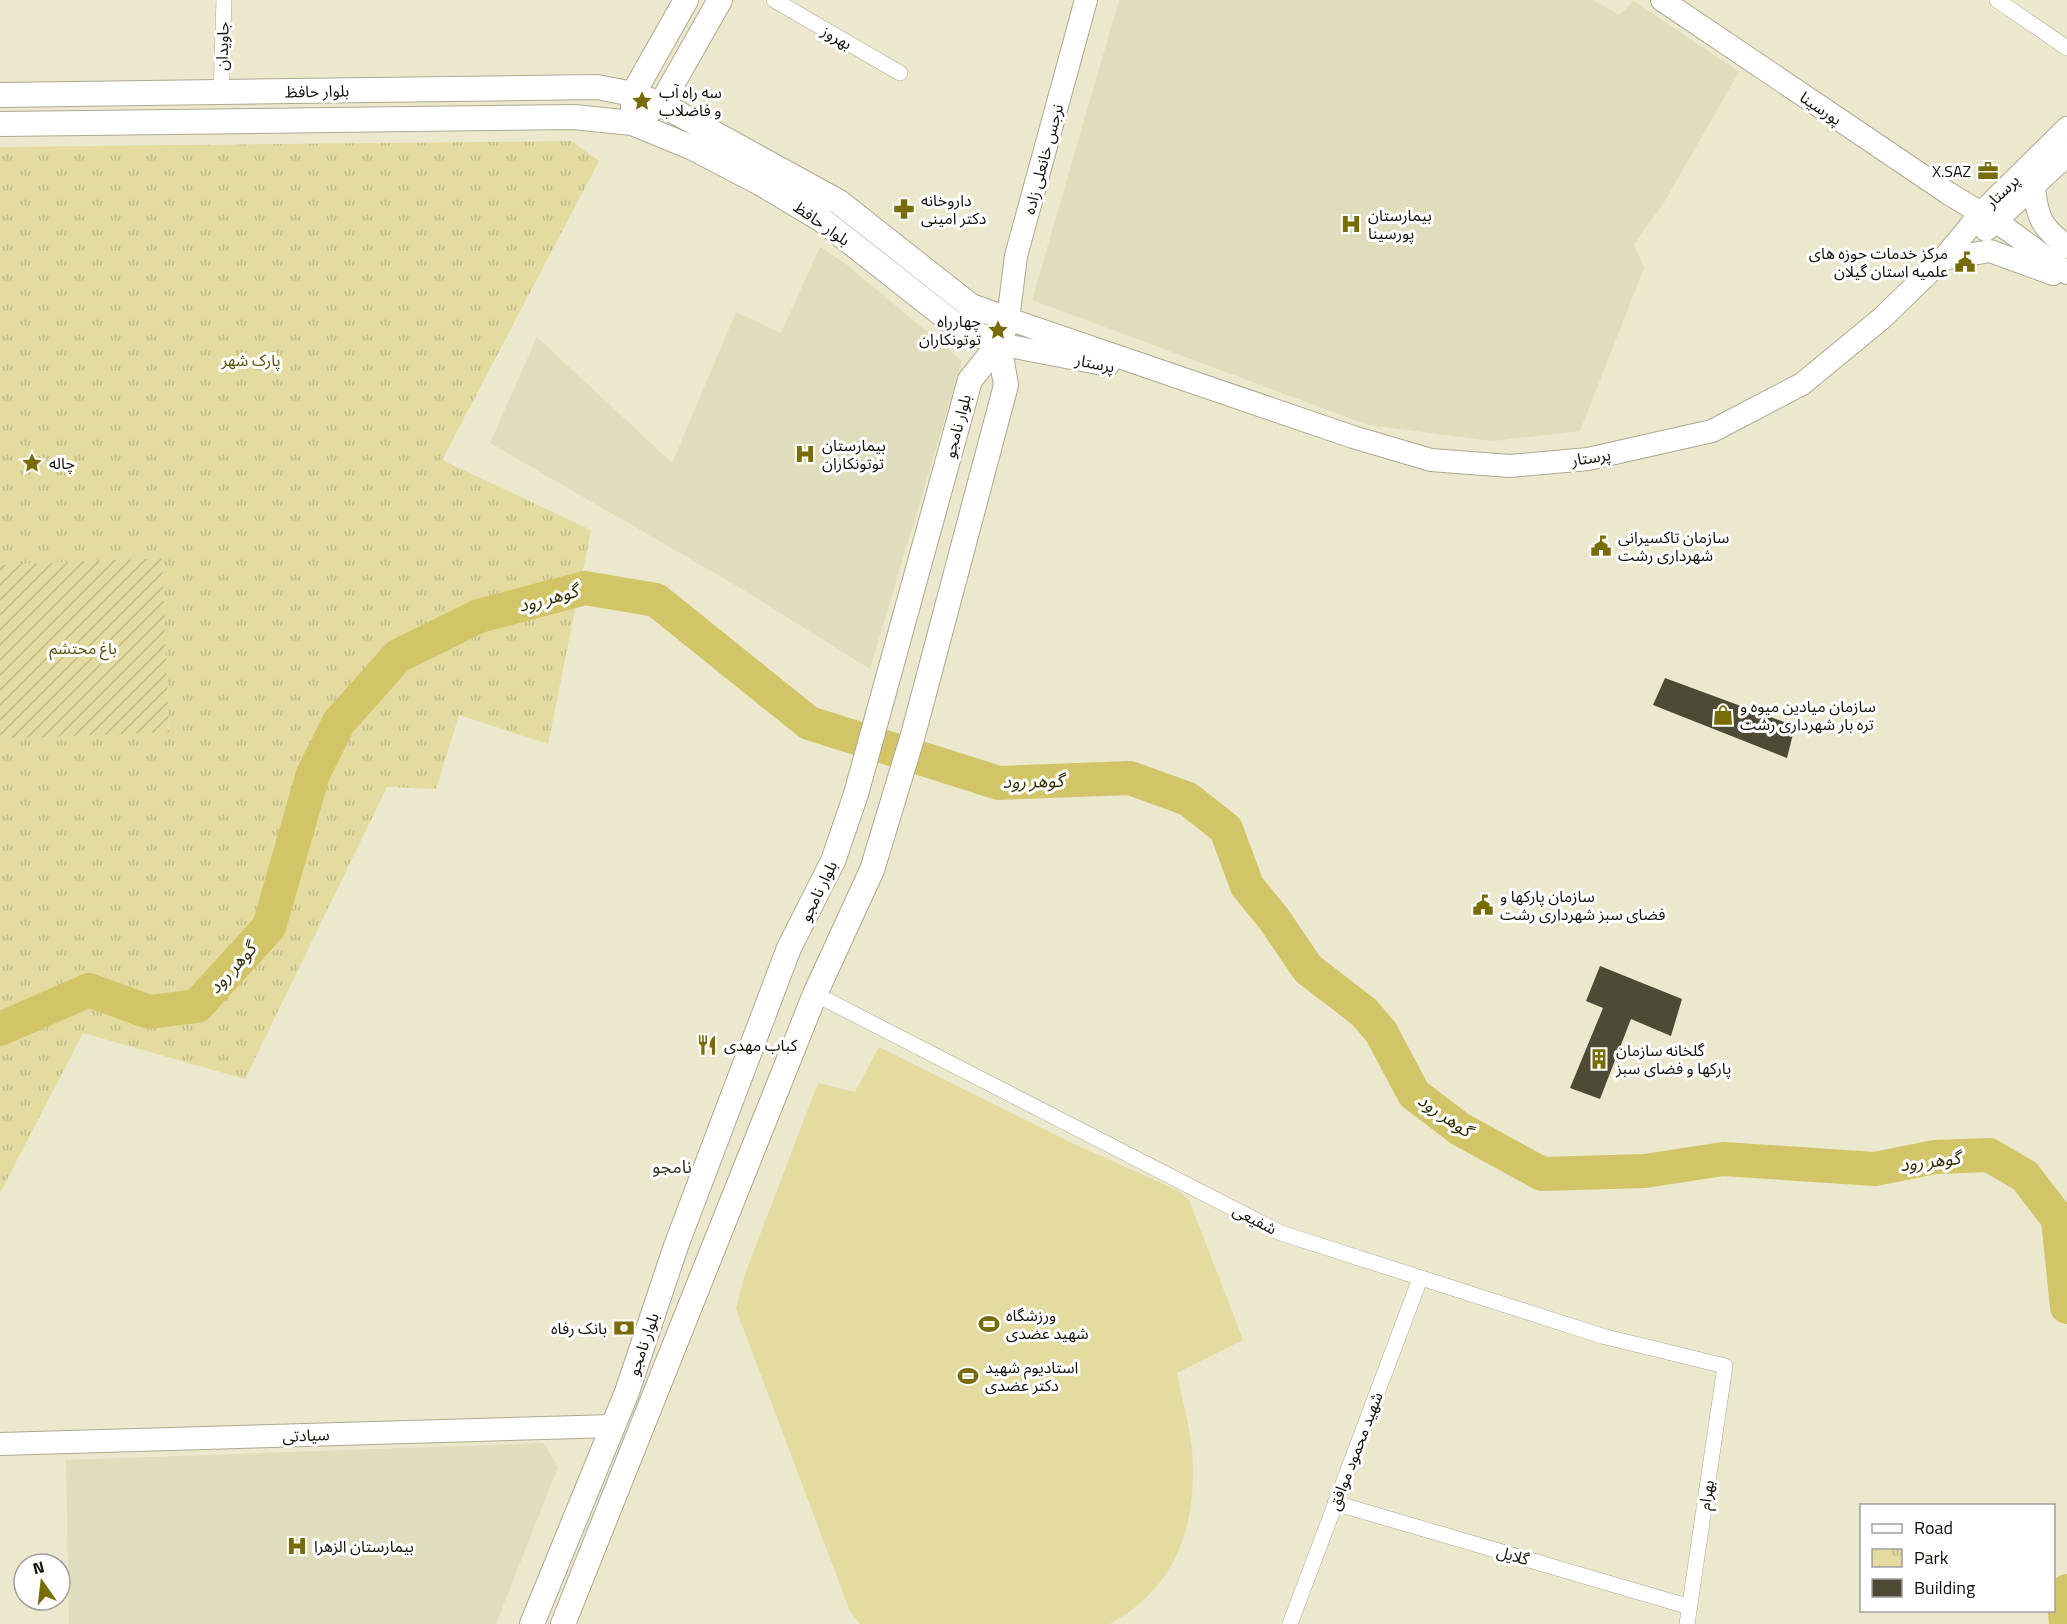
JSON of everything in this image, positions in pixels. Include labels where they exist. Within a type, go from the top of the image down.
[{"type":"main road","points":[[632,123],[633,94],[686,0]]},
{"type":"main road","points":[[632,123],[661,104],[720,0]]},
{"type":"main road","name":"بلوار حافظ","points":[[0,95],[597,87],[633,94],[661,104],[839,202],[971,306],[1008,319]]},
{"type":"main road","name":"بلوار حافظ","points":[[0,124],[574,117],[632,123],[693,148],[822,220],[953,322],[999,344]]},
{"type":"main road","points":[[999,344],[1008,319]]},
{"type":"main road","name":"بلوار نامجو","points":[[532,1624],[613,1426],[676,1246],[785,959],[833,861],[856,794],[877,721],[970,380],[999,344]]},
{"type":"main road","name":"بلوار نامجو","points":[[564,1624],[815,994],[872,870],[913,735],[1006,385],[999,344]]},
{"type":"main road","points":[[877,721],[913,735]]},
{"type":"main road","points":[[548,1586],[575,1596]]},
{"type":"street","name":"جاویدان","points":[[221,92],[224,0]]},
{"type":"street","name":"بهروز","points":[[774,0],[900,73]]},
{"type":"street","name":"نرجس خانعلی زاده","points":[[1008,319],[1016,256],[1086,0]]},
{"type":"street","name":"پورسینا","points":[[1662,0],[1989,218],[2067,273]]},
{"type":"street","points":[[1997,0],[2067,48]]},
{"type":"street","name":"پرستار","points":[[1989,218],[2067,128]]},
{"type":"street","name":"پرستار","points":[[1008,319],[1353,437],[1431,460],[1510,466],[1588,459],[1712,431],[1802,384],[1881,319],[1989,218],[2034,187],[2067,155]]},
{"type":"street","points":[[2034,187],[2036,210],[2046,230],[2067,247]]},
{"type":"street","points":[[1943,259],[1990,251],[2067,280]]},
{"type":"street","name":"پرستار","points":[[999,344],[1192,381]]},
{"type":"street","name":"شفیعی","points":[[815,994],[1281,1233],[1602,1336],[1725,1366]]},
{"type":"street","name":"شهید محمود موافق","points":[[1290,1624],[1420,1279]]},
{"type":"street","name":"بهرام","points":[[1687,1624],[1725,1366]]},
{"type":"street","name":"سیادتی","points":[[0,1444],[613,1426]]},
{"type":"street","name":"گلایل","points":[[1335,1503],[1690,1607]]},
{"type":"shaded area","name":"بیمارستان پورسینا","points":[[1119,0],[1593,0],[1619,15],[1634,1],[1739,72],[1663,204],[1634,244],[1644,268],[1580,431],[1493,441],[1368,425],[1032,300]]},
{"type":"shaded area","name":"بیمارستان توتونکاران","points":[[820,247],[846,264],[962,361],[870,669],[742,589],[490,443],[537,337],[672,463],[736,312],[781,333]]},
{"type":"shaded area","name":"بیمارستان الزهرا","points":[[543,1443],[558,1467],[496,1624],[69,1624],[69,1612],[72,1612],[72,1552],[68,1552],[66,1460]]},
{"type":"green space","name":"پارک شهر","points":[[571,141],[599,161],[442,460],[591,530],[548,744],[459,715],[436,789],[387,787],[245,1079],[83,1033],[0,1193],[0,739],[169,731],[162,558],[0,565],[0,147]]},
{"type":"green space","name":"باغ محتشم","points":[[162,558],[169,732],[0,739],[0,565]]},
{"type":"green space","name":"ورزشگاه شهید عضدی","points":[[879,1047],[1074,1144],[1177,1190],[1189,1200],[1243,1340],[1177,1373],[1193,1456],[1189,1516],[1175,1559],[1163,1578],[1149,1595],[1110,1624],[860,1624],[850,1611],[736,1309],[745,1274],[818,1083],[855,1092]]},
{"type":"building","name":"سازمان میادین میوه و تره بار شهرداری رشت","points":[[1665,678],[1795,726],[1787,758],[1653,705]]},
{"type":"building","points":[[1600,966],[1682,999],[1671,1036],[1631,1019],[1600,1099],[1570,1088],[1603,1008],[1586,1001]]},
{"type":"waterway","name":"گوهر رود","points":[[0,1029],[89,990],[149,1012],[197,1006],[269,927],[313,774],[339,722],[398,656],[479,616],[585,588],[656,600],[809,723],[999,783],[1130,778],[1188,799],[1226,829],[1247,886],[1274,919],[1308,969],[1364,1012],[1381,1032],[1414,1094],[1460,1129],[1542,1174],[1645,1171],[1723,1159],[1875,1169],[1935,1157],[1989,1155],[2025,1176],[2058,1219],[2067,1307]]},
{"type":"waterway","name":"گوهر رود","points":[[2066,1624],[2064,1602],[2067,1591]]},
{"type":"place","name":"سه راه آب و فاضلاب","points":[[642,101]]},
{"type":"place","name":"X.SAZ","points":[[1988,171]]},
{"type":"place","name":"داروخانه دکتر امینی","points":[[904,209]]},
{"type":"place","name":"بیمارستان پورسینا","points":[[1351,224]]},
{"type":"place","name":"مرکز خدمات حوزه های علمیه استان گیلان","points":[[1965,262]]},
{"type":"place","name":"چهارراه توتونکاران","points":[[998,330]]},
{"type":"place","name":"بیمارستان توتونکاران","points":[[805,454]]},
{"type":"place","name":"چاله","points":[[32,463]]},
{"type":"place","name":"سازمان تاکسیرانی شهرداری رشت","points":[[1601,546]]},
{"type":"place","name":"سازمان میادین میوه و تره بار شهرداری رشت","points":[[1723,715]]},
{"type":"place","name":"سازمان پارکها و فضای سبز شهرداری رشت","points":[[1483,905]]},
{"type":"place","name":"کباب مهدی","points":[[707,1045]]},
{"type":"place","name":"گلخانه سازمان پارکها و فضای سبز","points":[[1599,1059]]},
{"type":"place","name":"ورزشگاه شهید عضدی","points":[[989,1324]]},
{"type":"place","name":"بانک رفاه","points":[[624,1328]]},
{"type":"place","name":"استادیوم شهید دکتر عضدی","points":[[968,1376]]},
{"type":"place","name":"بیمارستان الزهرا","points":[[297,1546]]},
{"type":"district","name":"نامجو","points":[[672,1166]]}]
